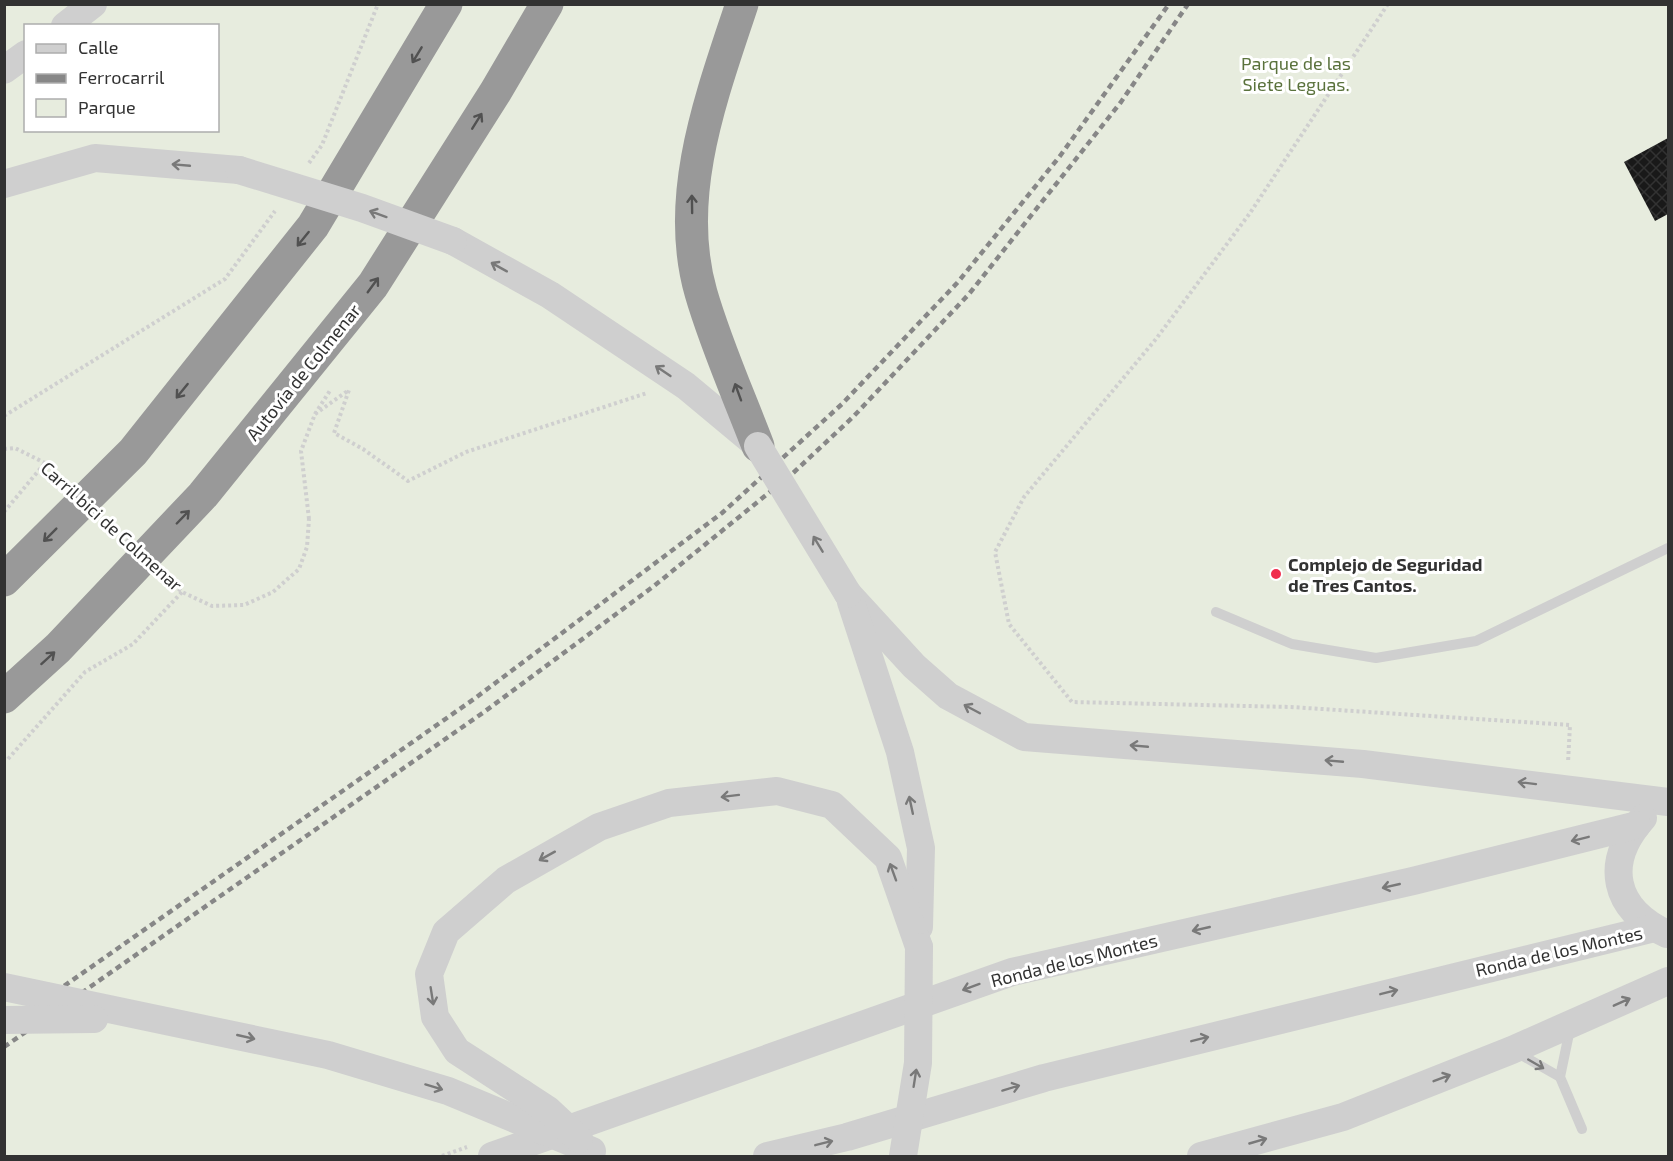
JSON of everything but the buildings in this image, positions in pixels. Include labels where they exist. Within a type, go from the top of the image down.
[{"type":"highway","points":[[4,580],[133,452],[313,226],[446,4]]},
{"type":"highway","name":"Autovía de Colmenar","points":[[4,697],[58,648],[203,495],[373,285],[496,91],[547,4]]},
{"type":"highway","points":[[742,4],[714,90],[691,194],[693,243],[701,292],[758,446]]},
{"type":"street","points":[[68,24],[93,4]]},
{"type":"street","points":[[4,70],[24,55]]},
{"type":"street","points":[[4,184],[95,158],[239,170],[362,208],[453,241],[550,296],[686,386],[758,446],[848,594],[914,666],[948,696],[1024,737],[1363,764],[1668,804]]},
{"type":"street","points":[[848,594],[900,752],[921,848],[918,1063],[903,1156]]},
{"type":"street","points":[[596,1154],[548,1110],[457,1051],[435,1017],[429,974],[446,932],[506,880],[599,827],[669,803],[777,791],[832,806],[888,858],[919,947]]},
{"type":"street","points":[[1662,931],[1631,910],[1620,886],[1618,861],[1626,837],[1646,815],[1668,804]]},
{"type":"street","name":"Ronda de los Montes","points":[[492,1156],[1012,972],[1413,881],[1637,825]]},
{"type":"street","name":"Ronda de los Montes","points":[[767,1156],[847,1137],[1044,1078],[1662,931]]},
{"type":"street","points":[[1202,1156],[1342,1117],[1512,1050],[1668,981]]},
{"type":"street","points":[[4,987],[328,1055],[448,1091],[596,1154]]},
{"type":"street","points":[[4,1020],[51,1017],[189,1024]]},
{"type":"lane","points":[[1216,612],[1292,644],[1376,658],[1476,641],[1668,548]]},
{"type":"lane","points":[[1571,1024],[1560,1077],[1582,1129]]},
{"type":"lane","points":[[1512,1050],[1560,1077]]},
{"type":"path","points":[[309,164],[322,145],[378,4]]},
{"type":"path","points":[[1388,4],[1250,213],[1156,339],[1024,497],[995,552],[1009,624],[1072,702],[1291,707],[1569,725]]},
{"type":"path","points":[[4,416],[225,279],[281,202]]},
{"type":"path","name":"Carril bici de Colmenar","points":[[4,449],[15,448],[45,463],[182,592],[212,606],[244,605],[273,592],[299,569],[307,547],[309,519],[301,451],[315,414],[349,390],[334,433],[363,448],[408,482],[466,452],[652,392]]},
{"type":"path","points":[[4,512],[45,463]]},
{"type":"path","points":[[8,759],[85,672],[133,644],[182,592]]},
{"type":"green space","name":"Parque de las Siete Leguas.","points":[[5,5],[1668,5],[1668,1156],[5,1156]]},
{"type":"railway","points":[[4,1028],[474,699],[722,513],[842,404],[958,282],[1060,156],[1169,4]]},
{"type":"railway","points":[[4,1047],[484,712],[654,586],[792,474],[853,417],[969,294],[1121,102],[1188,4]]},
{"type":"place","name":"Complejo de Seguridad de Tres Cantos.","points":[[1276,574]]}]
